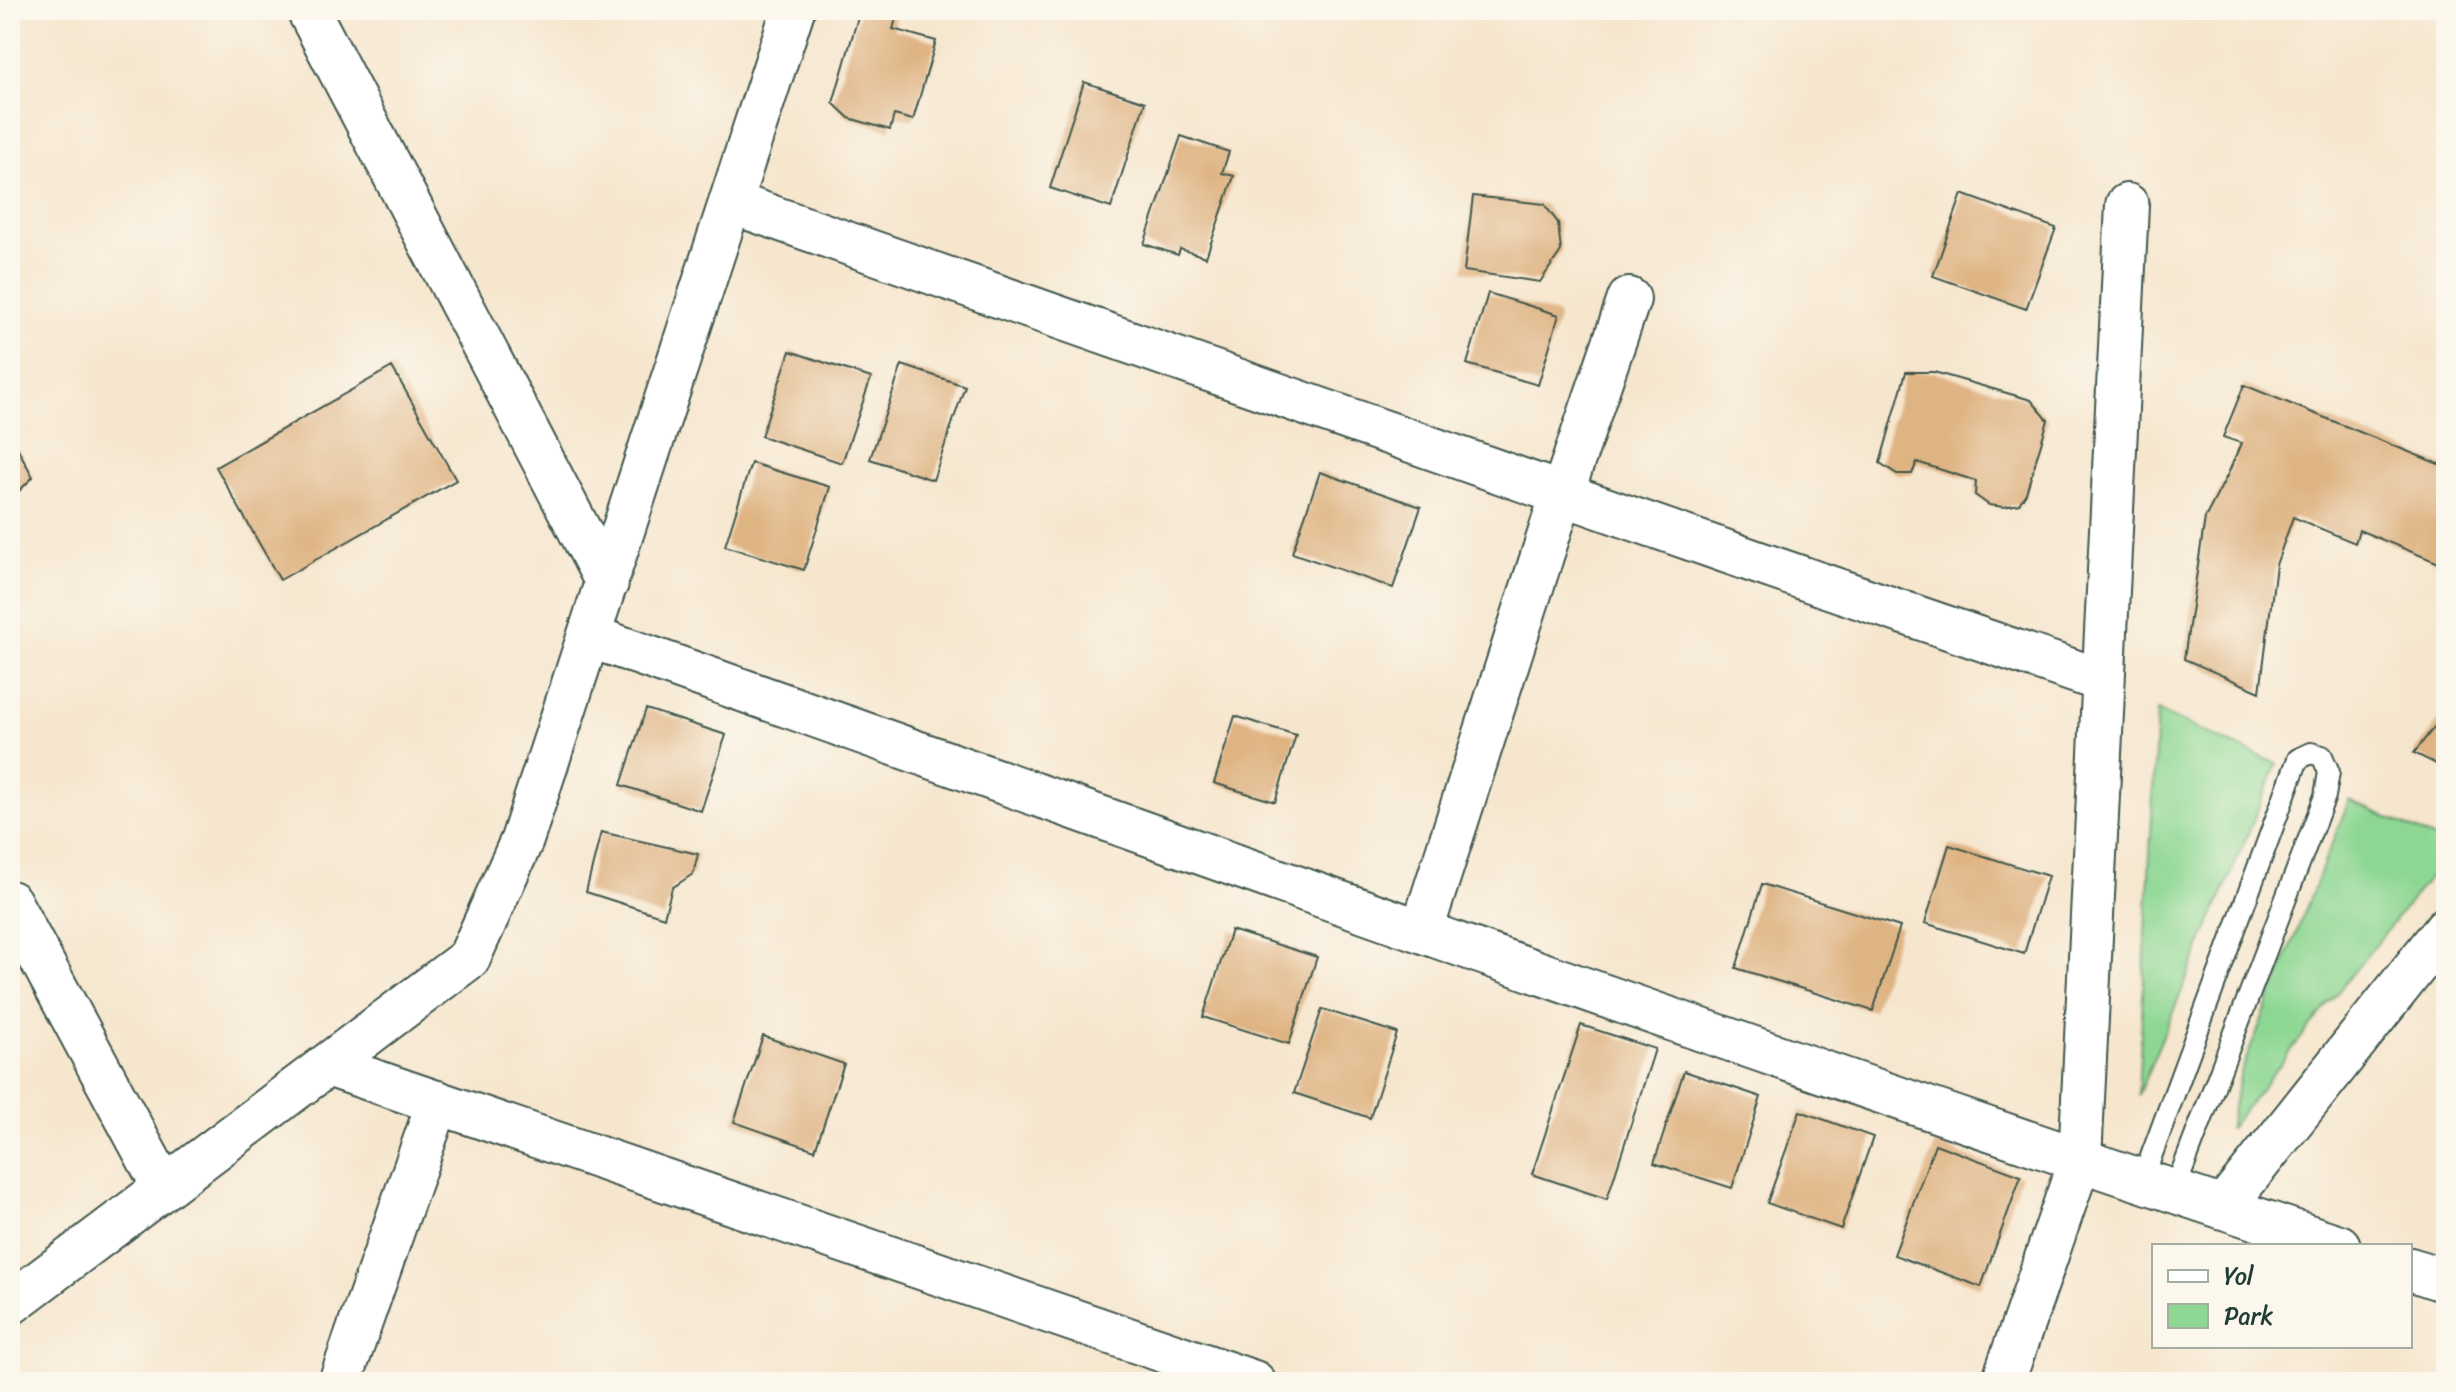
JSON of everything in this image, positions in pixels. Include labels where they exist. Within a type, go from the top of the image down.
[{"type":"street","points":[[308,10],[607,583]]},
{"type":"street","points":[[10,1304],[469,958],[522,840],[793,10]]},
{"type":"street","points":[[730,202],[2103,681]]},
{"type":"street","points":[[2003,1382],[2080,1160],[2127,205]]},
{"type":"street","points":[[1422,930],[1562,494],[1629,299]]},
{"type":"street","points":[[589,636],[2080,1160],[2333,1244]]},
{"type":"street","points":[[10,902],[164,1188]]},
{"type":"street","points":[[2223,1208],[2446,928]]},
{"type":"street","points":[[328,1065],[1234,1379]]},
{"type":"street","points":[[340,1382],[438,1102]]},
{"type":"street","points":[[2412,1270],[2446,1281]]},
{"type":"lane","points":[[2311,753],[2322,756],[2329,772],[2325,796],[2158,1186],[2298,759],[2311,753]]},
{"type":"green space","points":[[2157,711],[2277,764],[2138,1095]]},
{"type":"green space","points":[[2349,800],[2446,844],[2446,856],[2228,1130],[2241,1072]]},
{"type":"building","points":[[860,10],[870,10],[896,19],[893,29],[936,41],[913,120],[894,115],[890,130],[849,118],[833,103]]},
{"type":"building","points":[[1084,82],[1145,102],[1111,208],[1050,188]]},
{"type":"building","points":[[1181,136],[1229,152],[1222,173],[1234,176],[1206,257],[1180,249],[1178,255],[1144,244]]},
{"type":"building","points":[[1962,194],[2056,228],[2026,309],[1933,276]]},
{"type":"building","points":[[1473,196],[1544,204],[1558,223],[1561,251],[1540,282],[1464,271]]},
{"type":"building","points":[[1488,293],[1559,315],[1538,385],[1467,364]]},
{"type":"building","points":[[790,351],[871,378],[842,463],[761,436]]},
{"type":"building","points":[[902,365],[965,386],[933,480],[870,459]]},
{"type":"building","points":[[392,367],[456,480],[280,580],[216,467]]},
{"type":"building","points":[[1906,372],[1934,372],[2031,400],[2048,420],[2026,493],[2019,504],[2004,507],[1989,505],[1975,495],[1976,481],[1917,462],[1912,474],[1897,474],[1880,463]]},
{"type":"building","points":[[2244,385],[2446,467],[2446,566],[2359,530],[2355,543],[2293,517],[2276,565],[2260,692],[2184,659],[2205,518],[2241,443],[2223,437]]},
{"type":"building","points":[[10,434],[33,477],[10,500]]},
{"type":"building","points":[[751,463],[830,487],[804,570],[725,546]]},
{"type":"building","points":[[1320,472],[1421,507],[1393,588],[1292,553]]},
{"type":"building","points":[[646,709],[726,735],[701,811],[621,785]]},
{"type":"building","points":[[2446,712],[2446,769],[2414,753]]},
{"type":"building","points":[[1235,716],[1296,735],[1275,802],[1214,783]]},
{"type":"building","points":[[601,832],[698,854],[693,874],[672,888],[664,917],[586,892]]},
{"type":"building","points":[[1949,845],[2048,876],[2024,954],[1925,923]]},
{"type":"building","points":[[1762,884],[1900,927],[1873,1011],[1736,968]]},
{"type":"building","points":[[1231,930],[1317,957],[1289,1044],[1203,1017]]},
{"type":"building","points":[[1322,1009],[1397,1033],[1370,1118],[1294,1093]]},
{"type":"building","points":[[1581,1025],[1655,1049],[1607,1199],[1532,1174]]},
{"type":"building","points":[[763,1036],[844,1064],[815,1150],[734,1122]]},
{"type":"building","points":[[1684,1071],[1761,1097],[1732,1188],[1654,1163]]},
{"type":"building","points":[[1800,1111],[1873,1137],[1841,1229],[1767,1203]]},
{"type":"building","points":[[1935,1144],[2021,1176],[1981,1287],[1894,1255]]}]
